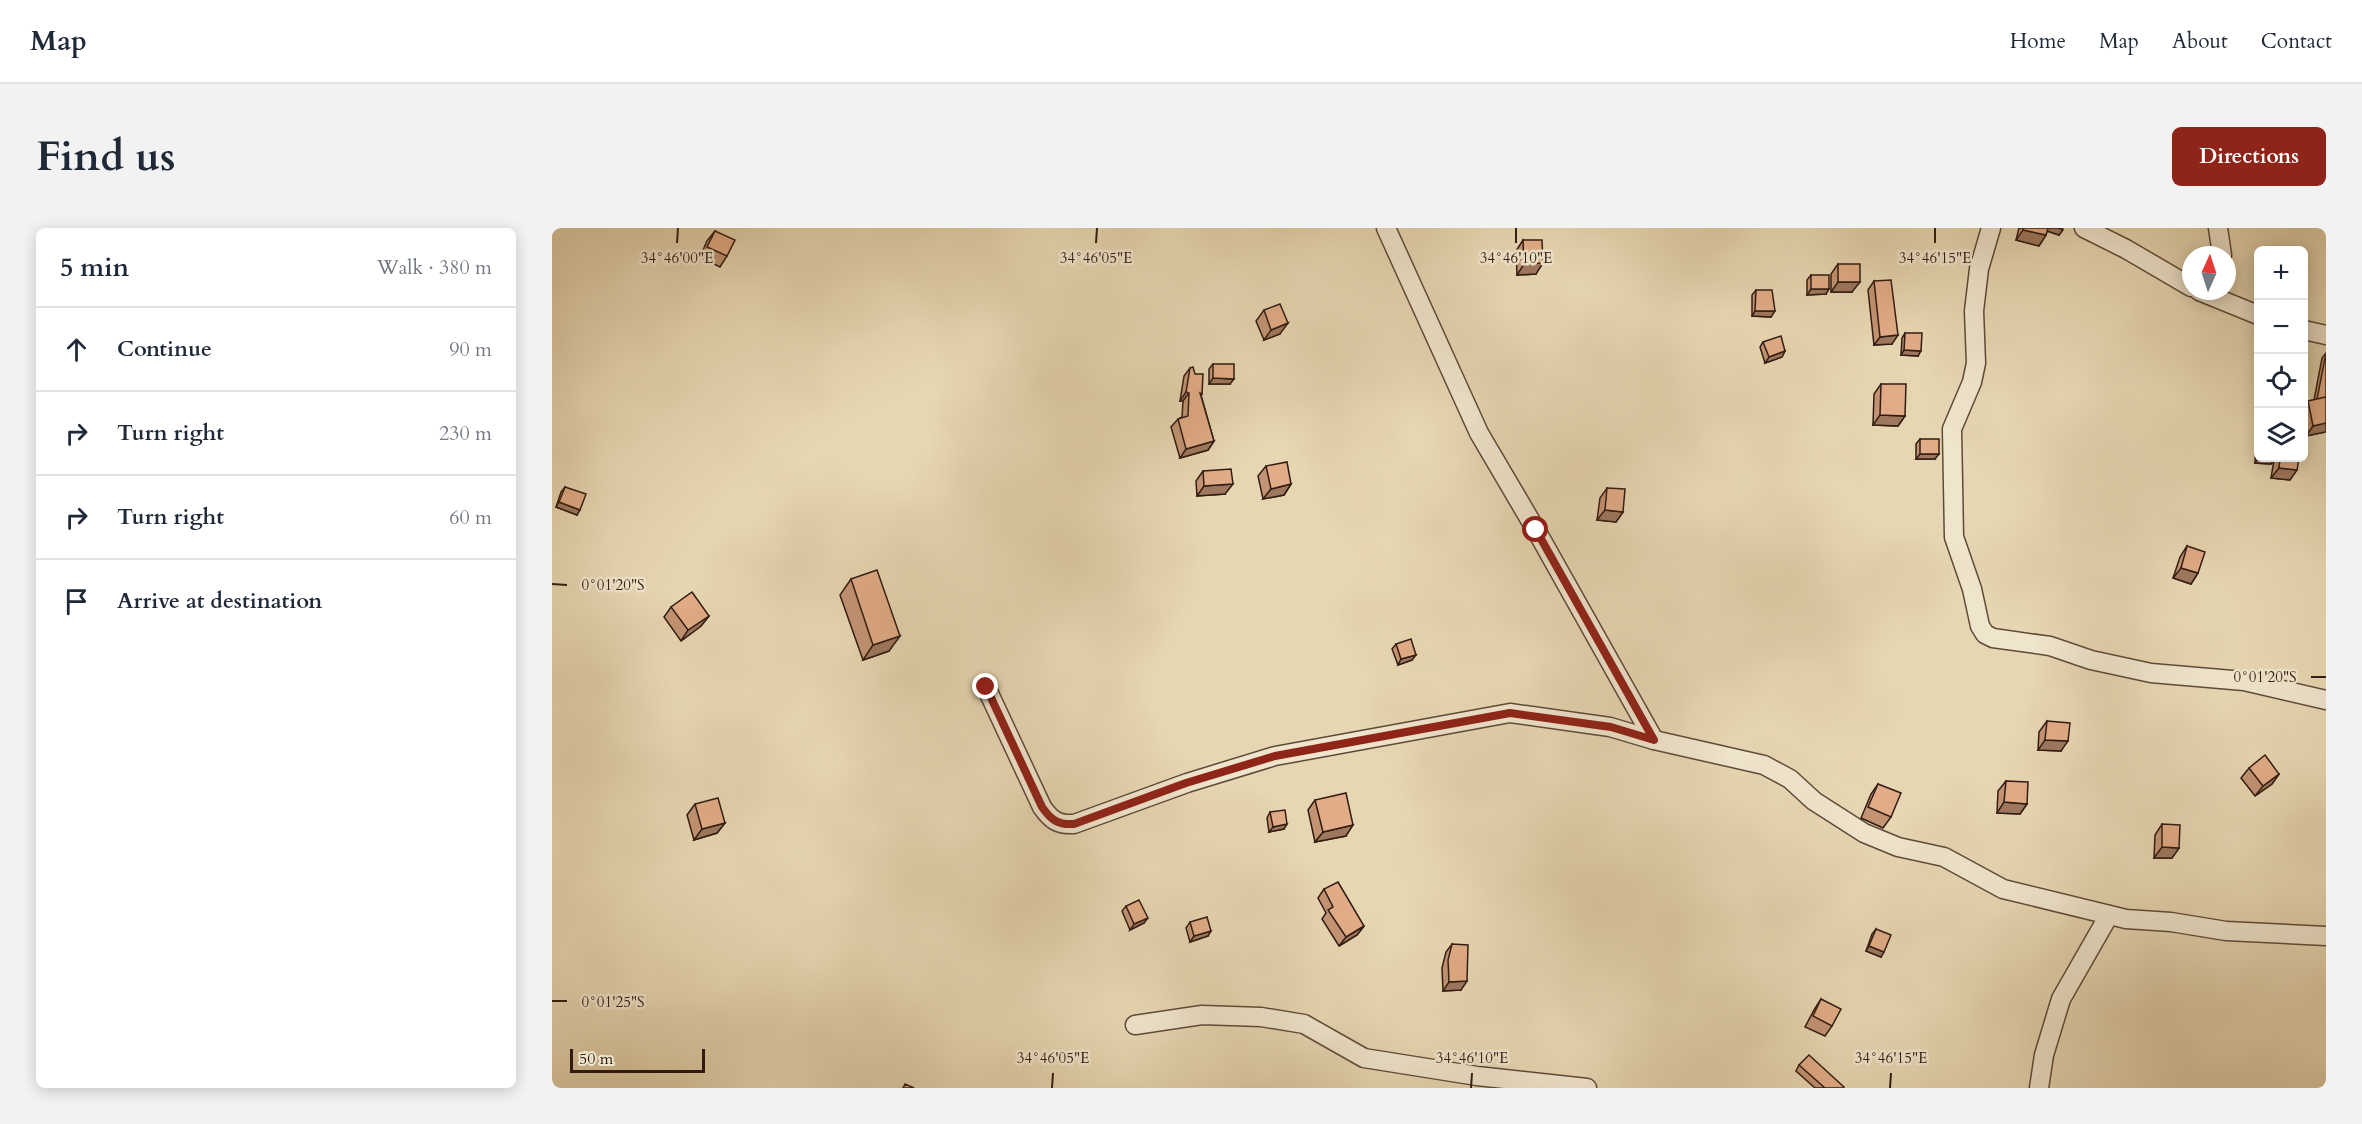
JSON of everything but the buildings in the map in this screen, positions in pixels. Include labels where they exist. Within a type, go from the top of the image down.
[{"type":"street","points":[[1386,228],[1479,434],[1536,530],[1654,740]]},
{"type":"street","points":[[1991,228],[1979,269],[1974,311],[1976,363],[1972,382],[1952,429],[1954,537],[1972,589],[1980,626],[1985,634],[1993,638],[2050,646],[2091,660],[2151,673],[2244,681],[2326,700]]},
{"type":"street","points":[[2084,228],[2182,282]]},
{"type":"street","points":[[2218,228],[2221,246]]},
{"type":"street","points":[[2229,300],[2254,312]]},
{"type":"street","points":[[2308,331],[2326,335]]},
{"type":"street","points":[[986,687],[1042,807],[1049,818],[1061,825],[1074,824],[1186,783],[1275,756],[1510,713],[1611,727],[1654,740],[1764,765],[1790,779],[1814,801],[1864,833],[1898,847],[1944,856],[2003,889],[2109,915],[2226,931],[2326,936]]},
{"type":"street","points":[[2039,1088],[2044,1055],[2061,999],[2109,915]]},
{"type":"street","points":[[1135,1025],[1202,1015],[1261,1017],[1304,1024],[1364,1058],[1477,1076],[1587,1088]]},
{"type":"route","points":[[986,687],[1042,807],[1049,818],[1061,825],[1074,824],[1186,783],[1275,756],[1510,713],[1611,727],[1654,740],[1536,530]]}]
